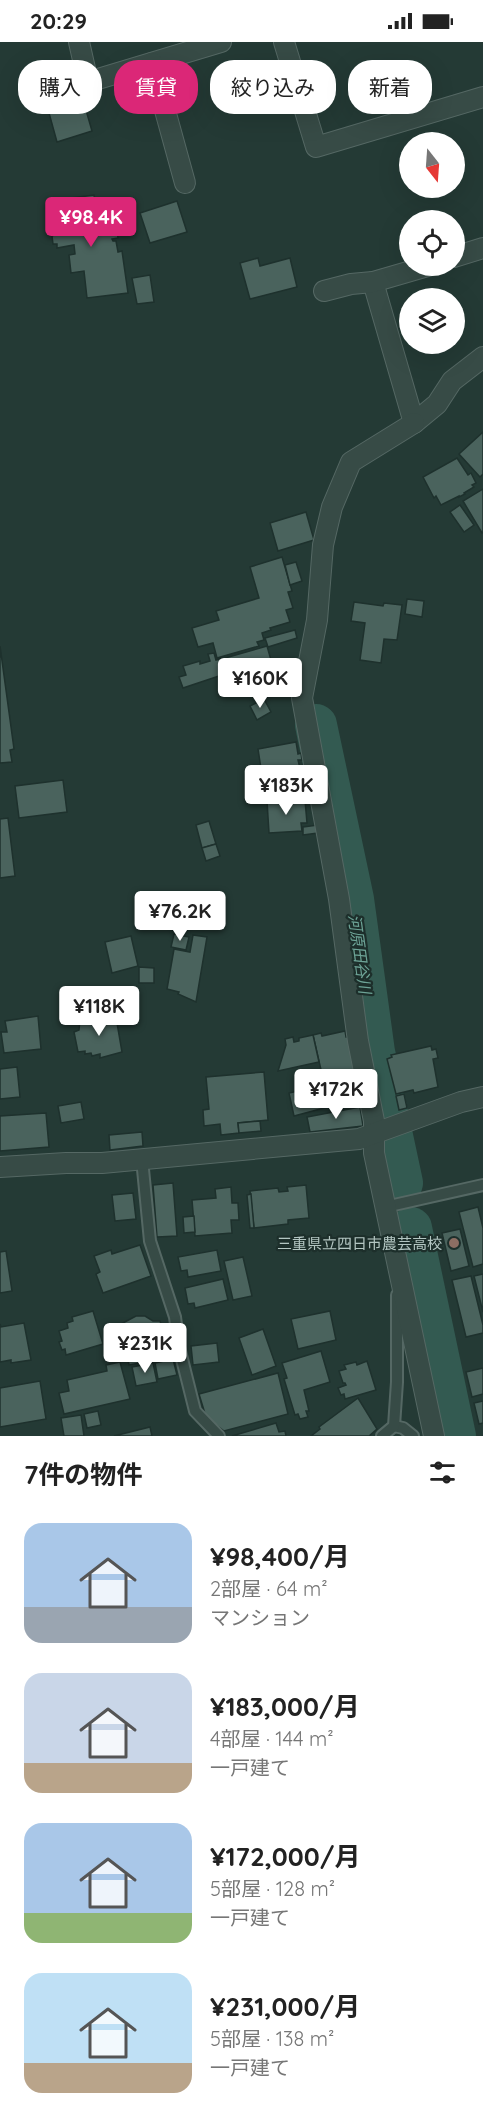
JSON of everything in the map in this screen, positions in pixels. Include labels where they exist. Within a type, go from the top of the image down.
[{"type":"street","points":[[80,42],[88,82],[114,74]]},
{"type":"street","points":[[162,60],[221,42]]},
{"type":"street","points":[[284,42],[316,147],[483,97]]},
{"type":"street","points":[[166,114],[185,183]]},
{"type":"street","points":[[465,254],[483,248]]},
{"type":"street","points":[[324,291],[399,274]]},
{"type":"street","points":[[373,282],[414,423]]},
{"type":"street","points":[[385,1130],[374,1121],[358,1041],[339,899],[302,698],[317,620],[323,545],[332,507],[351,462],[414,423],[437,404],[452,381],[483,357]]},
{"type":"street","points":[[0,1167],[102,1163],[359,1139],[483,1096]]},
{"type":"street","points":[[385,1130],[374,1153],[434,1436]]},
{"type":"lane","points":[[142,1159],[150,1242],[175,1317],[178,1347],[195,1411],[219,1436]]},
{"type":"lane","points":[[385,1207],[483,1185]]},
{"type":"lane","points":[[382,1436],[394,1426],[397,1382],[397,1259]]},
{"type":"lane","points":[[394,1426],[404,1428],[413,1436]]},
{"type":"building","points":[[49,114],[87,114],[92,131],[57,142]]},
{"type":"building","points":[[94,195],[97,217],[94,217],[94,221],[85,222],[87,231],[96,230],[95,226],[116,223],[118,238],[112,239],[116,241],[118,252],[122,251],[128,293],[87,298],[84,271],[71,273],[69,255],[75,254],[74,245],[57,248],[57,244],[53,244],[51,212],[73,209],[72,198]]},
{"type":"building","points":[[177,201],[187,232],[150,243],[140,213]]},
{"type":"building","points":[[258,258],[260,266],[290,258],[297,287],[250,299],[240,263]]},
{"type":"building","points":[[150,275],[154,302],[137,304],[132,278]]},
{"type":"building","points":[[483,432],[483,474],[480,477],[459,454]]},
{"type":"building","points":[[457,458],[468,475],[471,473],[476,483],[465,494],[441,505],[436,496],[434,498],[423,477]]},
{"type":"building","points":[[483,489],[483,532],[482,533],[463,501]]},
{"type":"building","points":[[460,505],[474,525],[464,532],[450,512]]},
{"type":"building","points":[[306,512],[314,540],[278,551],[270,523]]},
{"type":"building","points":[[282,557],[292,591],[288,592],[293,608],[286,610],[290,622],[262,633],[264,640],[257,642],[259,646],[217,658],[213,643],[198,647],[192,628],[219,620],[216,611],[259,598],[250,567]]},
{"type":"building","points":[[296,562],[302,581],[290,585],[285,565]]},
{"type":"building","points":[[407,599],[424,601],[422,617],[405,614]]},
{"type":"building","points":[[354,602],[383,606],[384,603],[402,605],[397,640],[384,639],[381,663],[360,660],[365,623],[351,621]]},
{"type":"building","points":[[295,630],[297,638],[268,647],[265,638]]},
{"type":"building","points":[[0,646],[14,749],[10,750],[12,762],[0,763]]},
{"type":"building","points":[[267,646],[271,660],[229,672],[225,658]]},
{"type":"building","points":[[214,653],[216,660],[223,658],[228,673],[183,688],[179,677],[186,675],[183,666],[200,661],[200,664],[210,661],[208,654]]},
{"type":"building","points":[[264,699],[271,712],[257,720],[250,706]]},
{"type":"building","points":[[296,742],[298,754],[301,753],[302,760],[298,760],[300,768],[262,775],[258,749]]},
{"type":"building","points":[[63,780],[67,812],[19,818],[15,786]]},
{"type":"building","points":[[291,799],[292,802],[305,800],[307,823],[301,823],[302,831],[269,833],[267,801]]},
{"type":"building","points":[[8,818],[15,876],[0,878],[0,819]]},
{"type":"building","points":[[209,821],[216,844],[202,848],[196,825]]},
{"type":"building","points":[[318,825],[318,833],[303,835],[303,827]]},
{"type":"building","points":[[216,844],[220,856],[206,861],[202,848]]},
{"type":"building","points":[[174,934],[189,937],[186,950],[171,947]]},
{"type":"building","points":[[193,935],[207,937],[196,1002],[178,994],[179,992],[167,989],[174,949],[190,952]]},
{"type":"building","points":[[131,936],[138,966],[112,973],[105,942]]},
{"type":"building","points":[[139,967],[154,968],[154,983],[139,983]]},
{"type":"building","points":[[38,1016],[41,1049],[4,1053],[1,1032],[7,1032],[5,1021]]},
{"type":"building","points":[[93,1017],[94,1021],[116,1017],[122,1052],[100,1058],[100,1054],[92,1056],[91,1053],[85,1054],[85,1051],[78,1052],[74,1032],[79,1030],[80,1019]]},
{"type":"building","points":[[345,1031],[346,1037],[349,1037],[355,1076],[324,1083],[313,1035],[321,1033],[322,1036]]},
{"type":"building","points":[[313,1035],[319,1062],[278,1071],[286,1045],[285,1039],[293,1037],[294,1042],[299,1041],[299,1038]]},
{"type":"building","points":[[431,1046],[432,1050],[436,1049],[438,1058],[433,1059],[438,1087],[414,1093],[413,1090],[396,1094],[387,1059],[392,1057],[391,1055]]},
{"type":"building","points":[[17,1067],[20,1097],[0,1099],[0,1069]]},
{"type":"building","points":[[264,1072],[268,1120],[238,1123],[239,1133],[221,1135],[220,1124],[204,1126],[203,1110],[209,1109],[206,1077]]},
{"type":"building","points":[[354,1080],[356,1087],[341,1090],[340,1083]]},
{"type":"building","points":[[338,1082],[343,1103],[294,1116],[289,1093]]},
{"type":"building","points":[[404,1094],[407,1108],[399,1110],[396,1096]]},
{"type":"building","points":[[81,1102],[84,1119],[61,1123],[58,1106]]},
{"type":"building","points":[[360,1107],[363,1126],[310,1132],[307,1117]]},
{"type":"building","points":[[46,1113],[49,1147],[0,1151],[0,1116]]},
{"type":"building","points":[[260,1121],[261,1131],[239,1133],[238,1123]]},
{"type":"building","points":[[142,1132],[143,1146],[110,1150],[109,1135]]},
{"type":"building","points":[[173,1183],[177,1236],[157,1237],[153,1185]]},
{"type":"building","points":[[306,1185],[309,1218],[288,1220],[288,1224],[254,1228],[250,1191],[278,1188],[279,1192],[288,1191],[287,1187]]},
{"type":"building","points":[[231,1187],[232,1203],[238,1203],[239,1220],[231,1220],[232,1233],[195,1236],[192,1200],[216,1198],[215,1189]]},
{"type":"building","points":[[133,1193],[136,1219],[115,1221],[112,1195]]},
{"type":"building","points":[[251,1194],[254,1228],[250,1228],[247,1195]]},
{"type":"building","points":[[478,1207],[483,1228],[483,1264],[473,1267],[459,1212]]},
{"type":"building","points":[[194,1216],[195,1232],[184,1233],[183,1217]]},
{"type":"building","points":[[460,1229],[469,1266],[451,1271],[442,1233]]},
{"type":"building","points":[[140,1245],[151,1276],[103,1293],[96,1274],[100,1272],[94,1256],[111,1250],[112,1254]]},
{"type":"building","points":[[217,1250],[221,1271],[188,1277],[187,1270],[181,1271],[178,1257]]},
{"type":"building","points":[[6,1251],[12,1291],[0,1293],[0,1252]]},
{"type":"building","points":[[243,1257],[252,1296],[233,1300],[224,1261]]},
{"type":"building","points":[[483,1274],[483,1312],[474,1276]]},
{"type":"building","points":[[471,1276],[483,1333],[466,1337],[452,1280]]},
{"type":"building","points":[[223,1279],[228,1300],[195,1308],[194,1303],[188,1304],[185,1288]]},
{"type":"building","points":[[93,1311],[103,1344],[66,1355],[65,1349],[62,1350],[59,1342],[62,1341],[59,1331],[68,1328],[67,1323],[73,1321],[72,1317]]},
{"type":"building","points":[[330,1311],[336,1340],[298,1349],[291,1319]]},
{"type":"building","points":[[136,1316],[145,1316],[153,1321],[160,1321],[162,1327],[121,1334],[121,1324]]},
{"type":"building","points":[[24,1323],[31,1360],[0,1362],[0,1324],[1,1327]]},
{"type":"building","points":[[169,1325],[174,1357],[129,1365],[126,1349],[122,1350],[119,1334]]},
{"type":"building","points":[[263,1329],[276,1366],[252,1375],[239,1338]]},
{"type":"building","points":[[217,1343],[219,1362],[193,1365],[191,1346]]},
{"type":"building","points":[[321,1351],[330,1382],[304,1390],[309,1411],[306,1411],[308,1417],[300,1419],[298,1414],[295,1415],[284,1379],[287,1378],[282,1363]]},
{"type":"building","points":[[173,1359],[177,1375],[158,1379],[155,1363]]},
{"type":"building","points":[[367,1361],[376,1390],[345,1399],[344,1394],[341,1395],[338,1388],[346,1385],[339,1371],[346,1369],[344,1365],[356,1362],[357,1365]]},
{"type":"building","points":[[120,1362],[130,1399],[64,1414],[59,1393],[69,1391],[67,1380],[107,1371],[106,1365]]},
{"type":"building","points":[[153,1363],[157,1382],[136,1386],[132,1367]]},
{"type":"building","points":[[483,1368],[483,1394],[472,1397],[466,1372]]},
{"type":"building","points":[[278,1373],[288,1414],[224,1431],[206,1417],[199,1394]]},
{"type":"building","points":[[40,1381],[46,1419],[0,1427],[0,1388]]},
{"type":"building","points":[[358,1398],[377,1429],[369,1436],[311,1436],[320,1429],[319,1427]]},
{"type":"building","points":[[483,1401],[483,1423],[479,1424],[474,1403]]},
{"type":"building","points":[[98,1411],[101,1425],[87,1428],[84,1414]]},
{"type":"building","points":[[81,1415],[84,1436],[64,1436],[61,1418]]},
{"type":"building","points":[[276,1423],[279,1432],[285,1431],[286,1436],[232,1436]]},
{"type":"building","points":[[150,1427],[152,1436],[114,1436]]},
{"type":"waterway","name":"河原田谷川","points":[[316,725],[353,899],[374,1052],[402,1183]]},
{"type":"waterway","name":"河原田谷川","points":[[411,1228],[455,1436]]},
{"type":"place","name":"三重県立四日市農芸高校","points":[[454,1243]]}]
